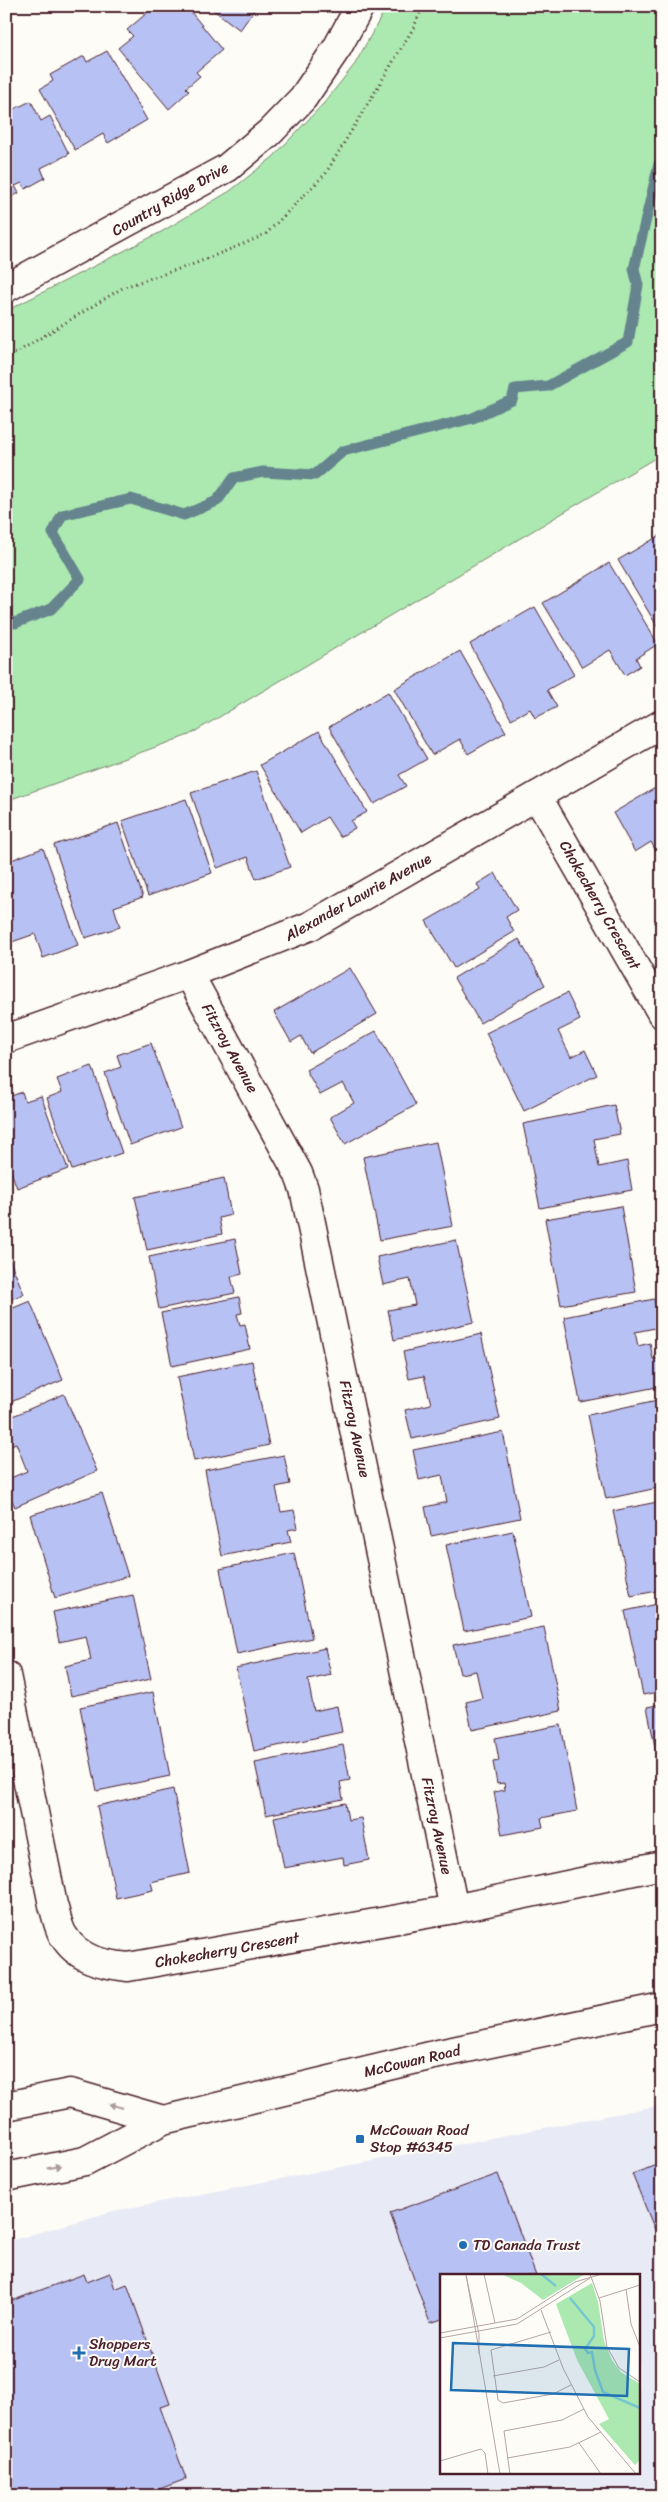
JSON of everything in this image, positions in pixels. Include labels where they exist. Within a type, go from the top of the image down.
[{"type":"street","name":"Country Ridge Drive","points":[[6,288],[227,168],[269,134],[304,98],[337,48],[360,6]]},
{"type":"street","name":"Alexander Lawrie Avenue","points":[[6,1039],[189,974],[310,926],[662,724]]},
{"type":"street","name":"Chokecherry Crescent","points":[[537,796],[662,1014]]},
{"type":"street","name":"Fitzroy Avenue","points":[[189,974],[293,1164],[304,1189],[454,1909]]},
{"type":"street","name":"Chokecherry Crescent","points":[[6,1675],[53,1905],[62,1935],[79,1952],[99,1964],[128,1967],[454,1909],[662,1865]]},
{"type":"street","name":"McCowan Road","points":[[6,2177],[85,2161],[163,2120],[434,2055],[662,2007]]},
{"type":"street","name":"McCowan Road","points":[[6,2106],[70,2093],[163,2120]]},
{"type":"path","points":[[6,359],[124,287],[194,264],[265,235],[326,173],[414,27],[423,6]]},
{"type":"shaded area","points":[[662,2105],[662,2496],[6,2496],[6,2242],[113,2211]]},
{"type":"green space","points":[[387,6],[662,6],[662,454],[189,735],[6,801],[6,311],[161,232],[230,191],[273,157],[324,103],[355,64]]},
{"type":"building","points":[[155,6],[186,6],[222,50],[196,72],[200,76],[186,88],[189,91],[169,109],[118,48],[133,36],[127,30]]},
{"type":"building","points":[[208,6],[257,6],[240,30]]},
{"type":"building","points":[[107,51],[147,120],[108,143],[103,134],[75,150],[40,89],[53,81],[50,75],[84,56],[87,62]]},
{"type":"building","points":[[31,101],[41,121],[50,116],[69,154],[41,168],[45,178],[25,189],[22,183],[15,186],[19,193],[6,200],[6,113]]},
{"type":"building","points":[[662,534],[662,632],[661,633],[618,560]]},
{"type":"building","points":[[609,563],[658,644],[636,658],[640,666],[625,675],[610,650],[582,667],[543,603]]},
{"type":"building","points":[[535,607],[574,675],[547,690],[557,707],[535,718],[530,709],[511,719],[470,644]]},
{"type":"building","points":[[460,651],[506,732],[468,754],[460,739],[432,755],[394,689]]},
{"type":"building","points":[[388,692],[427,759],[399,775],[406,786],[374,804],[329,727]]},
{"type":"building","points":[[319,731],[367,812],[351,821],[355,828],[340,837],[327,817],[301,833],[260,765]]},
{"type":"building","points":[[256,771],[290,867],[256,879],[248,857],[217,868],[191,793]]},
{"type":"building","points":[[662,784],[662,862],[651,842],[635,852],[613,813]]},
{"type":"building","points":[[186,799],[212,873],[148,896],[122,821]]},
{"type":"building","points":[[118,823],[143,897],[114,907],[120,927],[85,938],[54,845]]},
{"type":"building","points":[[43,848],[78,945],[43,958],[35,934],[6,944],[6,862]]},
{"type":"building","points":[[495,873],[517,910],[506,917],[514,932],[454,968],[426,921],[480,890],[477,884]]},
{"type":"building","points":[[519,939],[545,985],[480,1023],[454,978]]},
{"type":"building","points":[[350,968],[377,1014],[310,1053],[301,1036],[291,1042],[274,1012]]},
{"type":"building","points":[[567,993],[580,1020],[558,1031],[571,1057],[585,1050],[597,1075],[524,1111],[486,1033]]},
{"type":"building","points":[[376,1031],[416,1105],[345,1144],[330,1117],[354,1103],[343,1083],[320,1095],[306,1070]]},
{"type":"building","points":[[151,1043],[181,1127],[130,1145],[105,1073],[121,1067],[117,1055]]},
{"type":"building","points":[[92,1066],[122,1153],[72,1170],[47,1098],[62,1092],[57,1079]]},
{"type":"building","points":[[22,1092],[25,1101],[41,1096],[68,1169],[17,1188],[6,1158],[6,1098]]},
{"type":"building","points":[[614,1105],[620,1134],[594,1139],[599,1167],[627,1161],[632,1190],[540,1208],[523,1124]]},
{"type":"building","points":[[436,1142],[453,1226],[380,1240],[363,1157]]},
{"type":"building","points":[[224,1178],[231,1215],[219,1218],[222,1234],[147,1250],[135,1197]]},
{"type":"building","points":[[621,1206],[636,1292],[561,1305],[545,1219]]},
{"type":"building","points":[[235,1239],[242,1274],[231,1277],[235,1293],[159,1309],[149,1257]]},
{"type":"building","points":[[456,1240],[474,1322],[394,1340],[388,1310],[415,1305],[410,1279],[383,1285],[377,1257]]},
{"type":"building","points":[[6,1251],[24,1294],[6,1301]]},
{"type":"building","points":[[239,1297],[242,1313],[237,1314],[240,1325],[245,1324],[250,1349],[172,1366],[161,1313]]},
{"type":"building","points":[[654,1299],[660,1327],[635,1332],[638,1346],[650,1343],[653,1359],[662,1358],[662,1386],[580,1402],[564,1317]]},
{"type":"building","points":[[30,1301],[63,1380],[6,1404],[6,1311]]},
{"type":"building","points":[[481,1334],[500,1419],[412,1439],[405,1410],[431,1404],[424,1376],[409,1379],[403,1352]]},
{"type":"building","points":[[252,1361],[269,1445],[194,1461],[177,1377]]},
{"type":"building","points":[[64,1394],[97,1471],[15,1507],[6,1487],[6,1480],[27,1471],[16,1443],[6,1447],[6,1419]]},
{"type":"building","points":[[662,1399],[662,1487],[606,1499],[588,1415]]},
{"type":"building","points":[[503,1432],[520,1518],[431,1536],[425,1507],[447,1502],[442,1475],[419,1480],[413,1450]]},
{"type":"building","points":[[284,1455],[290,1484],[276,1487],[281,1512],[294,1510],[298,1528],[288,1530],[291,1542],[222,1556],[205,1470]]},
{"type":"building","points":[[102,1493],[128,1576],[55,1598],[30,1515]]},
{"type":"building","points":[[662,1501],[662,1590],[631,1596],[613,1511]]},
{"type":"building","points":[[513,1531],[531,1617],[464,1631],[446,1545]]},
{"type":"building","points":[[294,1553],[312,1638],[237,1654],[220,1569]]},
{"type":"building","points":[[133,1595],[151,1679],[71,1696],[65,1666],[91,1660],[86,1636],[59,1642],[53,1612]]},
{"type":"building","points":[[662,1603],[662,1691],[643,1695],[625,1611]]},
{"type":"building","points":[[544,1627],[561,1711],[472,1730],[466,1702],[482,1698],[476,1671],[460,1674],[453,1645]]},
{"type":"building","points":[[325,1648],[331,1675],[308,1680],[314,1711],[337,1706],[342,1732],[254,1751],[236,1668]]},
{"type":"building","points":[[153,1692],[170,1776],[97,1791],[80,1707]]},
{"type":"building","points":[[662,1704],[662,1781],[647,1707]]},
{"type":"building","points":[[561,1725],[577,1811],[541,1818],[543,1827],[502,1835],[494,1792],[505,1790],[504,1783],[497,1784],[493,1762],[499,1761],[495,1738]]},
{"type":"building","points":[[343,1745],[350,1780],[340,1782],[343,1799],[266,1815],[255,1763]]},
{"type":"building","points":[[173,1789],[190,1873],[151,1882],[153,1890],[116,1898],[97,1806]]},
{"type":"building","points":[[345,1803],[348,1820],[361,1818],[369,1860],[344,1865],[343,1857],[284,1868],[274,1817]]},
{"type":"building","points":[[662,2163],[662,2247],[632,2174]]},
{"type":"building","name":"TD Canada Trust","points":[[498,2174],[535,2274],[440,2274],[440,2320],[430,2323],[390,2213]]},
{"type":"building","name":"Shoppers Drug Mart","points":[[110,2273],[115,2289],[127,2284],[170,2404],[160,2407],[186,2479],[141,2496],[6,2496],[6,2303],[84,2274],[87,2282]]},
{"type":"waterway","points":[[6,620],[15,623],[51,609],[80,579],[53,533],[62,515],[131,499],[184,515],[217,501],[234,478],[263,472],[315,475],[343,451],[473,418],[512,400],[515,389],[548,386],[628,342],[638,285],[634,269],[659,164],[662,161]]},
{"type":"place","name":"McCowan Road Stop #6345","points":[[360,2139]]},
{"type":"place","name":"TD Canada Trust","points":[[463,2245]]},
{"type":"place","name":"Shoppers Drug Mart","points":[[79,2353]]}]
